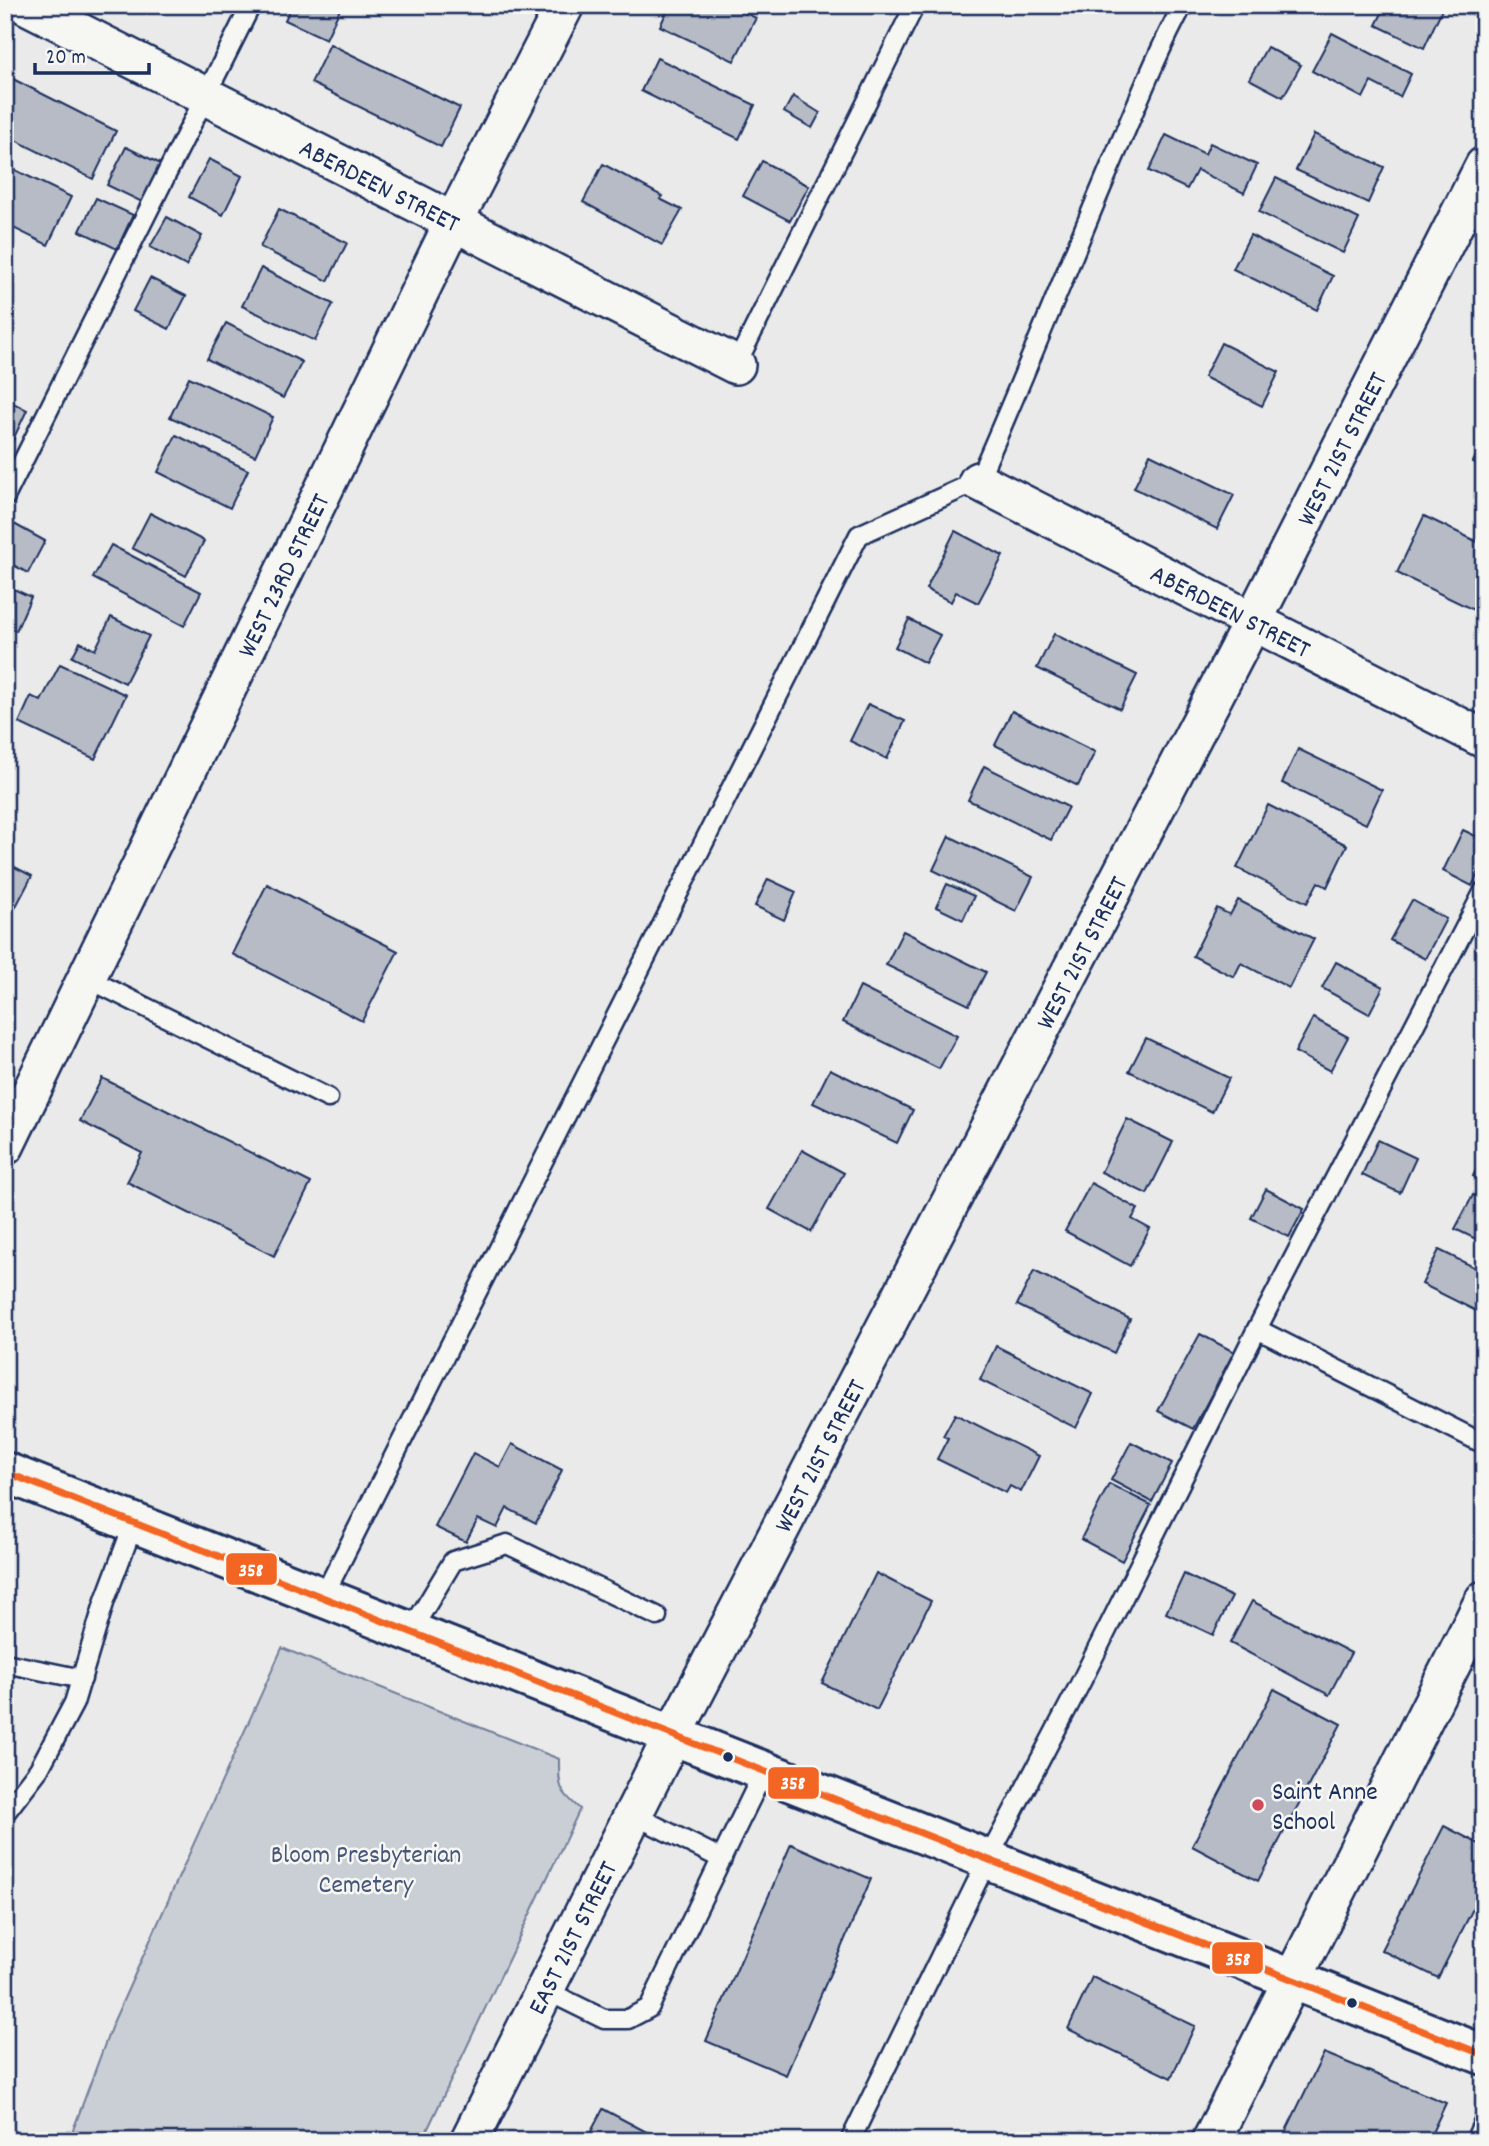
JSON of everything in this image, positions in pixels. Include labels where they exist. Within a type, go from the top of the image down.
[{"type":"main road","points":[[5,1472],[1484,2055]]},
{"type":"street","name":"ABERDEEN STREET","points":[[26,5],[736,365]]},
{"type":"street","name":"WEST 23RD STREET","points":[[5,1146],[454,221],[565,5]]},
{"type":"street","name":"WEST 21ST STREET","points":[[673,1735],[1252,623],[1484,166]]},
{"type":"street","name":"ABERDEEN STREET","points":[[978,481],[1484,739]]},
{"type":"street","points":[[1211,2141],[1484,1601]]},
{"type":"street","name":"EAST 21ST STREET","points":[[468,2141],[673,1735]]},
{"type":"lane","points":[[5,496],[251,5]]},
{"type":"lane","points":[[736,365],[915,5]]},
{"type":"lane","points":[[323,1597],[859,535],[978,481],[1025,376],[1092,208],[1168,33],[1183,5]]},
{"type":"lane","points":[[850,2141],[988,1860],[1080,1684],[1256,1329],[1484,891]]},
{"type":"lane","points":[[87,978],[328,1098]]},
{"type":"lane","points":[[1256,1329],[1484,1444]]},
{"type":"lane","points":[[5,1814],[39,1769],[74,1703],[105,1600],[134,1523]]},
{"type":"lane","points":[[411,1632],[453,1561],[507,1544],[657,1616]]},
{"type":"lane","points":[[5,1663],[82,1679]]},
{"type":"lane","points":[[543,1989],[604,2019],[628,2019],[649,2008],[764,1771]]},
{"type":"lane","points":[[632,1814],[722,1858]]},
{"type":"lane","points":[[1475,2141],[1484,2121]]},
{"type":"green space","name":"Bloom Presbyterian Cemetery","points":[[282,1648],[559,1759],[561,1787],[580,1809],[422,2141],[69,2141],[112,2025]]},
{"type":"building","points":[[292,5],[342,5],[326,39],[285,20]]},
{"type":"building","points":[[670,5],[729,5],[756,18],[734,61],[660,26]]},
{"type":"building","points":[[1386,5],[1444,5],[1424,48],[1376,25]]},
{"type":"building","points":[[1332,33],[1411,74],[1400,97],[1371,82],[1363,98],[1312,71]]},
{"type":"building","points":[[330,44],[460,108],[441,147],[311,83]]},
{"type":"building","points":[[1267,47],[1301,65],[1283,97],[1249,79]]},
{"type":"building","points":[[657,58],[755,105],[739,139],[641,91]]},
{"type":"building","points":[[9,77],[116,131],[93,179],[5,135],[5,84]]},
{"type":"building","points":[[793,96],[820,113],[812,128],[784,112]]},
{"type":"building","points":[[1314,134],[1384,167],[1368,203],[1296,170]]},
{"type":"building","points":[[1166,135],[1205,154],[1210,143],[1257,165],[1244,193],[1197,170],[1187,189],[1149,171]]},
{"type":"building","points":[[126,147],[161,164],[142,202],[107,185]]},
{"type":"building","points":[[209,159],[242,176],[223,215],[189,197]]},
{"type":"building","points":[[762,161],[809,186],[790,221],[743,196]]},
{"type":"building","points":[[603,164],[682,210],[662,245],[583,202]]},
{"type":"building","points":[[5,165],[71,197],[48,245],[5,224]]},
{"type":"building","points":[[1276,178],[1359,219],[1343,253],[1259,212]]},
{"type":"building","points":[[96,198],[133,215],[117,249],[80,231]]},
{"type":"building","points":[[279,209],[347,243],[328,281],[260,247]]},
{"type":"building","points":[[167,217],[202,236],[186,266],[150,247]]},
{"type":"building","points":[[1250,235],[1333,276],[1317,310],[1233,269]]},
{"type":"building","points":[[261,268],[333,304],[315,341],[242,306]]},
{"type":"building","points":[[150,278],[186,296],[169,329],[133,311]]},
{"type":"building","points":[[226,323],[302,362],[283,398],[207,359]]},
{"type":"building","points":[[1221,343],[1279,372],[1262,406],[1204,377]]},
{"type":"building","points":[[189,377],[273,417],[255,456],[170,417]]},
{"type":"building","points":[[5,399],[27,410],[12,442],[5,439]]},
{"type":"building","points":[[176,435],[248,470],[230,508],[158,472]]},
{"type":"building","points":[[1484,439],[1484,467],[1473,462]]},
{"type":"building","points":[[1150,454],[1234,495],[1217,529],[1134,488]]},
{"type":"building","points":[[150,513],[204,541],[186,576],[132,548]]},
{"type":"building","points":[[1424,516],[1484,545],[1484,615],[1397,573]]},
{"type":"building","points":[[14,524],[45,541],[28,573],[5,561],[5,540]]},
{"type":"building","points":[[955,531],[1003,556],[978,603],[956,592],[951,602],[926,589]]},
{"type":"building","points":[[111,545],[201,592],[184,626],[93,578]]},
{"type":"building","points":[[5,585],[31,597],[16,631],[5,626]]},
{"type":"building","points":[[111,617],[149,636],[125,683],[72,657],[80,642],[95,650]]},
{"type":"building","points":[[909,619],[940,635],[925,663],[895,647]]},
{"type":"building","points":[[1054,634],[1137,675],[1120,709],[1037,668]]},
{"type":"building","points":[[60,664],[126,695],[95,759],[19,723],[31,696],[41,701]]},
{"type":"building","points":[[868,704],[905,721],[887,759],[850,741]]},
{"type":"building","points":[[1012,711],[1095,752],[1078,786],[995,745]]},
{"type":"building","points":[[1298,749],[1382,790],[1366,824],[1282,783]]},
{"type":"building","points":[[984,766],[1068,807],[1051,840],[968,800]]},
{"type":"building","points":[[1268,805],[1347,845],[1327,887],[1318,882],[1307,903],[1237,868]]},
{"type":"building","points":[[1463,830],[1484,840],[1484,862],[1472,886],[1443,871]]},
{"type":"building","points":[[949,836],[1033,877],[1016,911],[933,870]]},
{"type":"building","points":[[5,862],[32,876],[12,914],[5,911]]},
{"type":"building","points":[[768,879],[796,892],[784,920],[755,906]]},
{"type":"building","points":[[267,884],[398,951],[362,1021],[232,954]]},
{"type":"building","points":[[947,884],[974,896],[963,920],[936,907]]},
{"type":"building","points":[[1238,900],[1314,939],[1289,988],[1241,963],[1234,977],[1193,956],[1217,908],[1230,915]]},
{"type":"building","points":[[1412,900],[1446,919],[1425,959],[1390,940]]},
{"type":"building","points":[[903,931],[986,972],[969,1005],[886,965]]},
{"type":"building","points":[[1336,962],[1383,987],[1369,1014],[1322,988]]},
{"type":"building","points":[[860,987],[957,1036],[939,1069],[843,1022]]},
{"type":"building","points":[[1313,1018],[1348,1037],[1330,1071],[1295,1052]]},
{"type":"building","points":[[1146,1038],[1229,1078],[1212,1112],[1129,1071]]},
{"type":"building","points":[[830,1069],[913,1110],[897,1143],[813,1103]]},
{"type":"building","points":[[102,1078],[311,1183],[274,1256],[127,1182],[142,1153],[80,1121]]},
{"type":"building","points":[[1127,1119],[1173,1142],[1147,1194],[1101,1172]]},
{"type":"building","points":[[1378,1140],[1416,1158],[1400,1193],[1362,1175]]},
{"type":"building","points":[[802,1150],[844,1173],[811,1232],[769,1209]]},
{"type":"building","points":[[1484,1154],[1484,1187],[1481,1186],[1483,1181],[1473,1176]]},
{"type":"building","points":[[1091,1183],[1138,1209],[1132,1219],[1150,1229],[1130,1266],[1065,1231]]},
{"type":"building","points":[[1266,1189],[1304,1209],[1289,1237],[1251,1218]]},
{"type":"building","points":[[1473,1195],[1484,1200],[1484,1243],[1455,1229]]},
{"type":"building","points":[[1439,1250],[1484,1272],[1484,1315],[1422,1284]]},
{"type":"building","points":[[1034,1271],[1130,1319],[1114,1353],[1017,1305]]},
{"type":"building","points":[[1200,1334],[1234,1352],[1193,1429],[1158,1411]]},
{"type":"building","points":[[996,1346],[1093,1394],[1076,1428],[980,1380]]},
{"type":"building","points":[[955,1414],[1039,1456],[1021,1492],[1010,1486],[1006,1493],[937,1459],[948,1438],[943,1436]]},
{"type":"building","points":[[1131,1442],[1172,1463],[1152,1502],[1111,1480]]},
{"type":"building","points":[[512,1444],[562,1470],[536,1523],[507,1508],[497,1528],[478,1519],[466,1542],[435,1527],[473,1453],[500,1467]]},
{"type":"building","points":[[1109,1484],[1151,1505],[1122,1561],[1081,1539]]},
{"type":"building","points":[[876,1573],[931,1601],[877,1710],[822,1683]]},
{"type":"building","points":[[1184,1574],[1232,1597],[1213,1635],[1166,1613]]},
{"type":"building","points":[[1252,1601],[1351,1653],[1329,1695],[1230,1643]]},
{"type":"building","points":[[1274,1689],[1341,1724],[1258,1881],[1192,1846]]},
{"type":"building","points":[[1444,1826],[1479,1844],[1484,1835],[1484,1887],[1438,1978],[1381,1950]]},
{"type":"building","points":[[791,1844],[871,1879],[786,2075],[706,2041]]},
{"type":"building","points":[[1092,1977],[1195,2026],[1171,2078],[1068,2029]]},
{"type":"building","points":[[1324,2053],[1446,2103],[1428,2141],[1281,2141]]},
{"type":"building","points":[[603,2109],[654,2136],[651,2141],[586,2141]]},
{"type":"transit line","name":"358","points":[[5,1472],[1484,2055]]},
{"type":"place","name":"Saint Anne School","points":[[1258,1805]]}]
